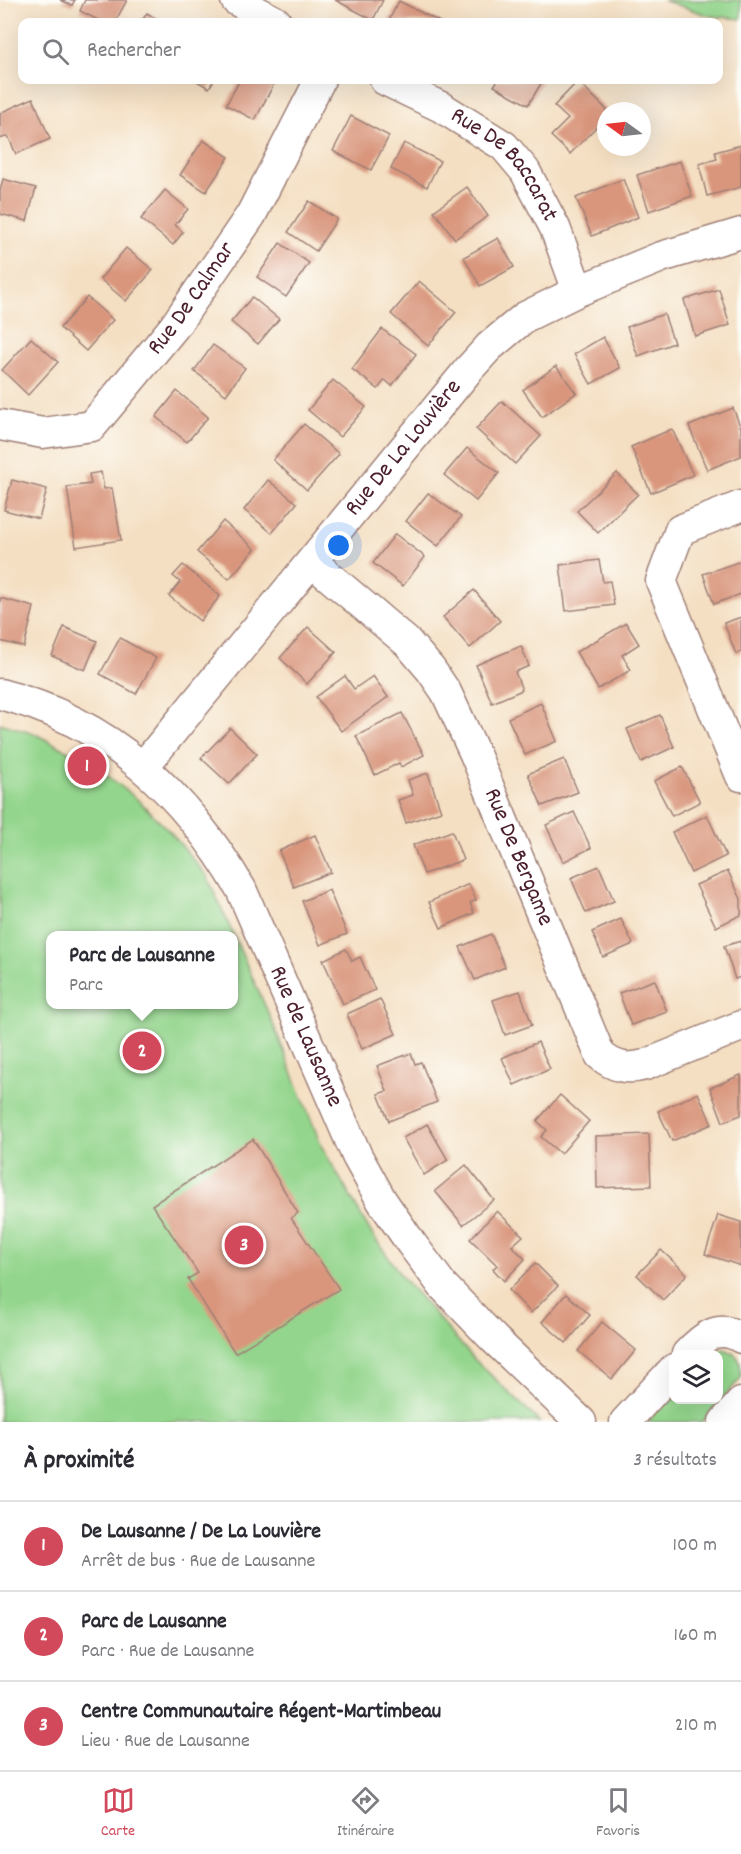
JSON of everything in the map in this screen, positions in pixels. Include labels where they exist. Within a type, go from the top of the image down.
[{"type":"street","points":[[236,0],[269,18]]},
{"type":"street","name":"Rue De Calmar","points":[[0,425],[43,433],[92,426],[174,327],[251,215],[318,84]]},
{"type":"street","name":"Rue De Baccarat","points":[[393,84],[441,107],[504,146],[525,171],[555,228],[578,291]]},
{"type":"street","name":"Rue De La Louvière","points":[[143,767],[489,347],[525,316],[578,291],[661,257],[741,233]]},
{"type":"street","points":[[741,506],[680,530],[661,581],[741,776]]},
{"type":"street","name":"Rue De Bergame","points":[[312,562],[408,643],[446,692],[475,754],[600,1055],[609,1063],[632,1068],[645,1065],[741,1026]]},
{"type":"street","name":"Rue de Lausanne","points":[[0,694],[45,709],[83,726],[143,767],[195,819],[220,853],[241,888],[357,1156],[382,1200],[443,1286],[581,1422]]},
{"type":"street","points":[[691,1350],[703,1337],[714,1332],[726,1332],[741,1338]]},
{"type":"street","points":[[625,1422],[669,1374]]},
{"type":"street","points":[[724,1422],[741,1403]]},
{"type":"green space","points":[[663,0],[741,0],[741,19],[710,16]]},
{"type":"green space","points":[[0,723],[37,735],[78,756],[137,799],[172,834],[207,876],[232,931],[46,931],[46,1009],[238,1009],[238,945],[271,1019],[322,1147],[372,1234],[403,1278],[474,1359],[540,1422],[0,1422]]},
{"type":"green space","points":[[724,1349],[734,1354],[739,1359],[741,1367],[741,1378],[723,1398],[723,1350],[720,1350]]},
{"type":"green space","points":[[669,1397],[669,1404],[718,1404],[702,1422],[647,1422]]},
{"type":"building","points":[[60,0],[75,0],[72,5]]},
{"type":"building","points":[[85,0],[127,0],[117,18],[94,18],[80,11]]},
{"type":"building","points":[[335,0],[383,0],[374,18],[369,18]]},
{"type":"building","points":[[399,1],[432,18],[390,18]]},
{"type":"building","points":[[147,13],[155,18],[144,18]]},
{"type":"building","points":[[238,84],[274,84],[255,120],[226,105]]},
{"type":"building","points":[[495,84],[541,84],[528,105],[494,86]]},
{"type":"building","points":[[575,84],[581,84],[599,102],[597,102],[597,126],[570,154],[551,136],[568,119],[554,106]]},
{"type":"building","points":[[33,98],[50,139],[16,154],[8,136],[0,139],[0,113]]},
{"type":"building","points":[[351,116],[389,136],[371,170],[333,151]]},
{"type":"building","points":[[203,140],[229,157],[206,192],[180,175]]},
{"type":"building","points":[[404,143],[440,161],[427,187],[391,169]]},
{"type":"building","points":[[741,145],[741,187],[707,196],[699,164],[717,159],[715,152]]},
{"type":"building","points":[[680,161],[692,196],[649,211],[637,175]]},
{"type":"building","points":[[3,179],[36,188],[27,221],[0,214],[0,191]]},
{"type":"building","points":[[623,179],[638,217],[592,236],[576,198]]},
{"type":"building","points":[[467,187],[488,216],[455,239],[434,211]]},
{"type":"building","points":[[165,190],[188,209],[175,225],[183,232],[173,245],[141,219]]},
{"type":"building","points":[[309,201],[337,219],[316,251],[288,232]]},
{"type":"building","points":[[498,238],[514,267],[480,286],[464,257]]},
{"type":"building","points":[[280,243],[309,263],[286,297],[257,277]]},
{"type":"building","points":[[126,248],[153,270],[126,301],[100,279]]},
{"type":"building","points":[[419,281],[456,312],[428,346],[391,314]]},
{"type":"building","points":[[719,289],[730,325],[695,336],[684,300]]},
{"type":"building","points":[[87,297],[113,320],[86,351],[60,328]]},
{"type":"building","points":[[252,297],[279,319],[258,344],[231,322]]},
{"type":"building","points":[[664,314],[674,343],[638,356],[627,327]]},
{"type":"building","points":[[382,329],[416,354],[392,386],[385,380],[378,389],[352,369]]},
{"type":"building","points":[[603,337],[620,368],[591,384],[574,354]]},
{"type":"building","points":[[31,338],[58,362],[28,395],[2,370]]},
{"type":"building","points":[[213,345],[245,368],[226,395],[194,371]]},
{"type":"building","points":[[556,366],[576,393],[542,417],[523,390]]},
{"type":"building","points":[[333,380],[366,407],[340,437],[308,410]]},
{"type":"building","points":[[177,391],[208,417],[187,442],[156,417]]},
{"type":"building","points":[[502,401],[541,436],[515,464],[476,429]]},
{"type":"building","points":[[733,408],[741,428],[741,456],[707,470],[689,426]]},
{"type":"building","points":[[304,424],[339,454],[307,490],[273,460]]},
{"type":"building","points":[[672,429],[693,475],[651,493],[631,447]]},
{"type":"building","points":[[467,448],[499,473],[476,501],[444,475]]},
{"type":"building","points":[[101,472],[104,489],[112,488],[121,540],[76,547],[67,487],[91,484],[89,474]]},
{"type":"building","points":[[617,473],[638,494],[598,533],[577,511]]},
{"type":"building","points":[[12,480],[47,489],[39,519],[4,510]]},
{"type":"building","points":[[268,480],[297,503],[272,533],[244,510]]},
{"type":"building","points":[[428,493],[461,517],[438,546],[406,521]]},
{"type":"building","points":[[223,521],[255,549],[229,579],[197,552]]},
{"type":"building","points":[[395,534],[425,557],[403,586],[373,563]]},
{"type":"building","points":[[599,560],[603,582],[610,581],[614,605],[566,611],[560,565]]},
{"type":"building","points":[[741,561],[741,594],[714,604],[703,574]]},
{"type":"building","points":[[183,565],[220,596],[200,621],[169,596],[180,582],[173,576]]},
{"type":"building","points":[[474,590],[500,621],[470,648],[443,617]]},
{"type":"building","points":[[0,598],[34,607],[24,647],[0,641]]},
{"type":"building","points":[[741,617],[741,652],[736,654],[724,623]]},
{"type":"building","points":[[626,623],[639,644],[622,655],[631,670],[598,689],[576,652]]},
{"type":"building","points":[[64,627],[97,641],[85,670],[52,656]]},
{"type":"building","points":[[308,627],[336,652],[307,684],[280,658]]},
{"type":"building","points":[[120,638],[156,658],[136,694],[100,674]]},
{"type":"building","points":[[521,646],[529,666],[515,672],[522,690],[492,703],[476,665]]},
{"type":"building","points":[[345,676],[354,689],[373,676],[388,697],[341,731],[316,697]]},
{"type":"building","points":[[541,703],[557,741],[525,755],[508,718]]},
{"type":"building","points":[[402,713],[424,755],[401,767],[399,763],[375,775],[356,736]]},
{"type":"building","points":[[660,715],[674,747],[641,762],[627,729]]},
{"type":"building","points":[[230,728],[257,754],[229,784],[201,758]]},
{"type":"building","points":[[564,759],[578,792],[542,806],[528,774]]},
{"type":"building","points":[[682,767],[700,802],[672,816],[654,781]]},
{"type":"building","points":[[428,773],[441,811],[406,823],[398,800],[413,795],[408,780]]},
{"type":"building","points":[[574,812],[591,848],[563,862],[546,825]]},
{"type":"building","points":[[707,815],[726,856],[691,873],[672,832]]},
{"type":"building","points":[[452,831],[463,860],[424,874],[413,845]]},
{"type":"building","points":[[315,835],[331,872],[294,887],[279,851]]},
{"type":"building","points":[[599,866],[614,901],[586,913],[571,878]]},
{"type":"building","points":[[728,871],[741,899],[741,915],[716,927],[696,885]]},
{"type":"building","points":[[469,884],[476,900],[470,903],[474,913],[441,928],[429,902]]},
{"type":"building","points":[[329,890],[347,934],[320,945],[302,901]]},
{"type":"building","points":[[621,919],[633,944],[603,957],[592,932]]},
{"type":"building","points":[[491,934],[505,967],[475,980],[460,947]]},
{"type":"building","points":[[741,941],[741,977],[735,979],[724,946]]},
{"type":"building","points":[[346,949],[352,961],[360,957],[375,990],[343,1004],[323,960]]},
{"type":"building","points":[[655,980],[667,1012],[631,1025],[619,993]]},
{"type":"building","points":[[520,991],[532,1025],[505,1035],[493,1000]]},
{"type":"building","points":[[380,999],[396,1034],[362,1049],[347,1014]]},
{"type":"building","points":[[538,1042],[550,1069],[514,1085],[502,1058]]},
{"type":"building","points":[[411,1053],[415,1064],[421,1062],[437,1102],[389,1121],[378,1094],[387,1091],[377,1066]]},
{"type":"building","points":[[741,1075],[741,1115],[723,1122],[710,1088]]},
{"type":"building","points":[[698,1093],[712,1124],[672,1141],[658,1111]]},
{"type":"building","points":[[560,1095],[589,1121],[561,1154],[541,1137],[547,1130],[537,1121]]},
{"type":"building","points":[[427,1124],[448,1160],[424,1175],[403,1138]]},
{"type":"building","points":[[649,1134],[651,1186],[597,1188],[596,1136]]},
{"type":"building","points":[[253,1139],[298,1213],[291,1218],[339,1289],[235,1353],[188,1279],[198,1273],[152,1205]]},
{"type":"building","points":[[466,1165],[494,1200],[463,1225],[435,1191]]},
{"type":"building","points":[[497,1211],[523,1236],[512,1246],[525,1259],[504,1281],[493,1269],[497,1265],[470,1239]]},
{"type":"building","points":[[718,1215],[741,1222],[741,1266],[705,1254]]},
{"type":"building","points":[[661,1250],[687,1274],[663,1300],[637,1275]]},
{"type":"building","points":[[535,1263],[558,1286],[531,1313],[509,1290]]},
{"type":"building","points":[[566,1294],[590,1315],[566,1343],[542,1322]]},
{"type":"building","points":[[602,1322],[636,1350],[612,1379],[578,1351]]},
{"type":"place","name":"De Lausanne / De La Louvière","points":[[87,766]]},
{"type":"place","name":"Parc de Lausanne","points":[[142,1051]]},
{"type":"place","name":"Centre Communautaire Régent-Martimbeau","points":[[244,1245]]}]
